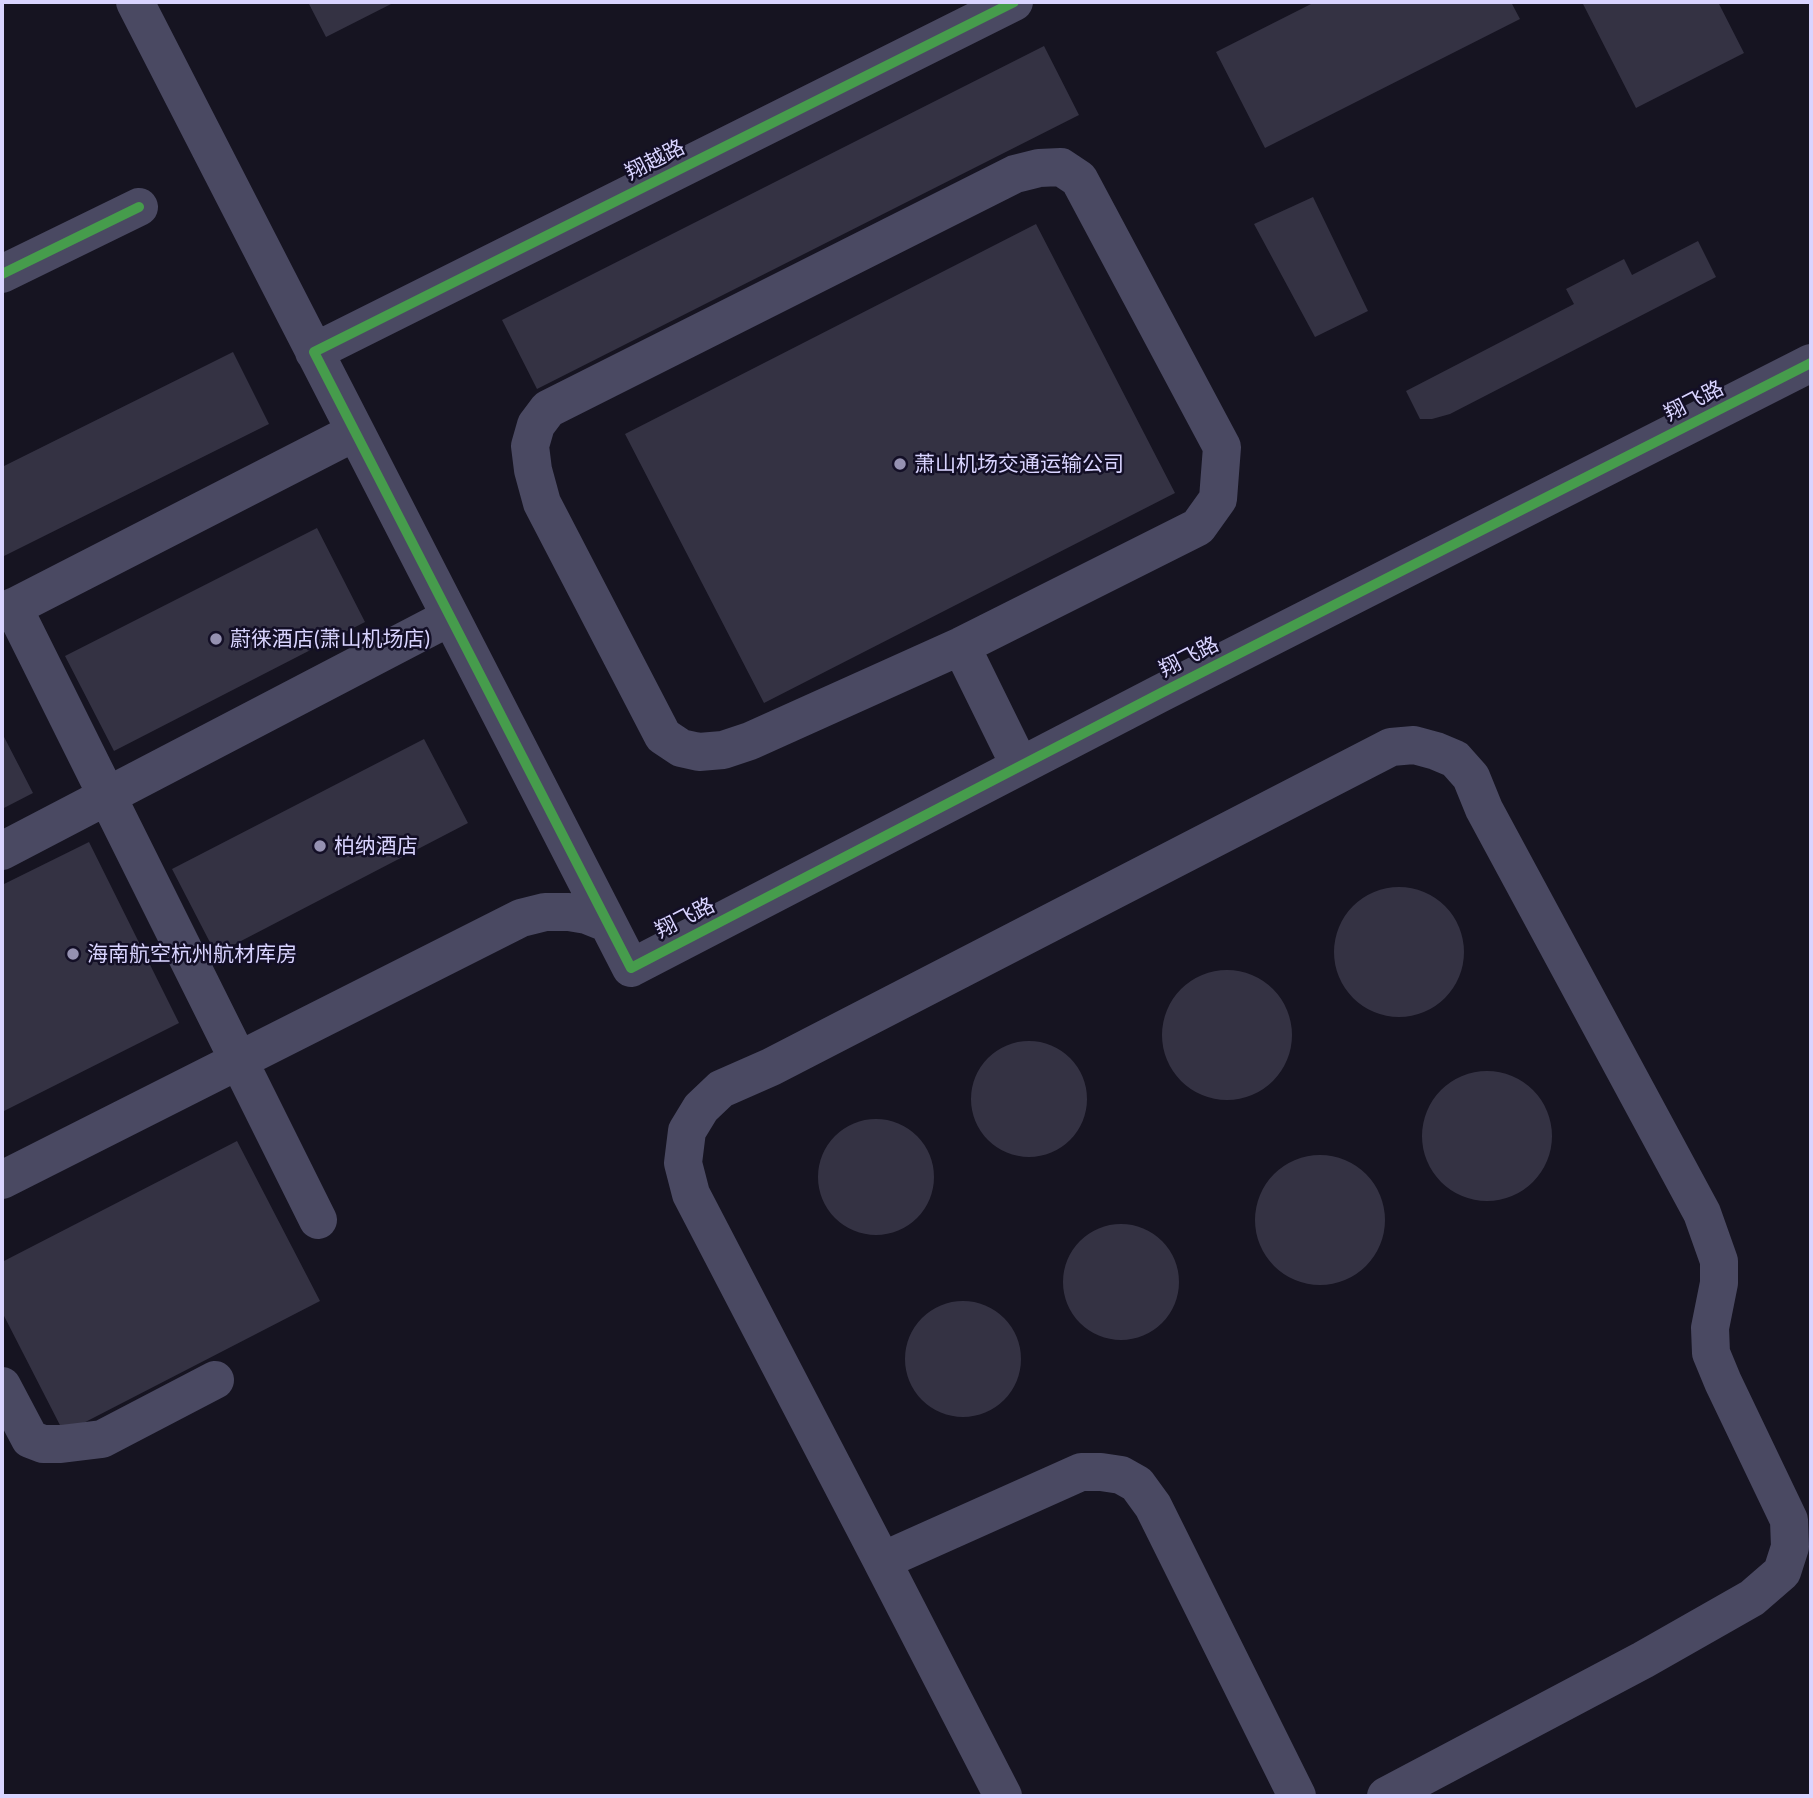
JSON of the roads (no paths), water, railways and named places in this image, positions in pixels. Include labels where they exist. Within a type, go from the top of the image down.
[{"type":"street","points":[[135,2],[607,923]]},
{"type":"street","name":"翔越路","points":[[314,352],[1013,2]]},
{"type":"street","points":[[1061,167],[1079,179],[1222,447],[1218,499],[1198,527],[961,646],[750,741],[723,750],[699,752],[681,748],[663,736],[542,503],[530,446],[536,425],[548,409],[1015,174],[1039,168],[1061,167]]},
{"type":"street","points":[[2,274],[139,206]]},
{"type":"street","name":"翔飞路","points":[[607,923],[631,968],[1020,766],[1811,363]]},
{"type":"street","points":[[318,1220],[107,797],[8,610],[355,432]]},
{"type":"street","points":[[2,850],[450,617]]},
{"type":"street","points":[[961,646],[1020,766]]},
{"type":"street","points":[[1003,1796],[691,1194],[684,1163],[687,1131],[701,1108],[721,1089],[771,1067],[1391,747],[1414,745],[1455,759],[1471,777],[1484,809],[1702,1213],[1719,1261],[1719,1283],[1710,1328],[1711,1353],[1789,1520],[1790,1547],[1782,1572],[1752,1598],[1643,1660],[1386,1796]]},
{"type":"street","points":[[2,1180],[521,918],[545,912],[569,912],[587,915],[607,923]]},
{"type":"street","points":[[2,1386],[30,1439],[43,1444],[61,1444],[102,1439],[215,1380]]},
{"type":"street","points":[[882,1561],[1081,1472],[1121,1475],[1137,1484],[1153,1506],[1297,1796]]},
{"type":"place","name":"萧山机场交通运输公司","points":[[900,464]]},
{"type":"place","name":"蔚徕酒店(萧山机场店)","points":[[216,639]]},
{"type":"place","name":"柏纳酒店","points":[[320,846]]},
{"type":"place","name":"海南航空杭州航材库房","points":[[73,954]]}]
